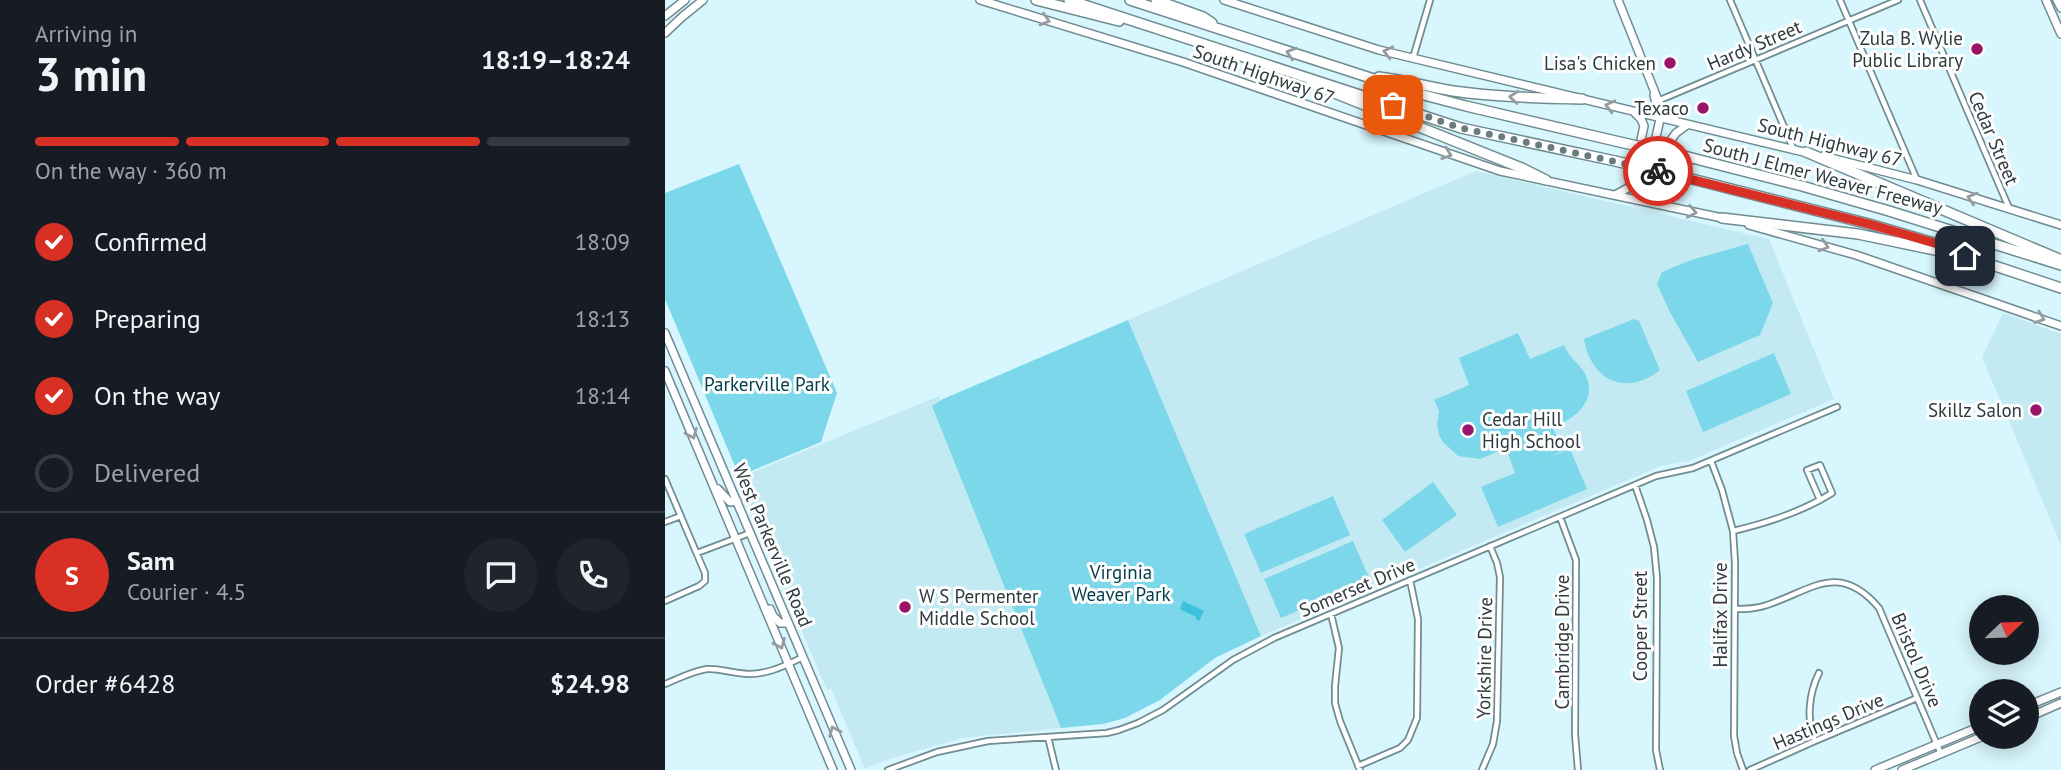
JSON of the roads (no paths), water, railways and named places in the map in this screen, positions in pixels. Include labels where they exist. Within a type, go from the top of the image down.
[{"type":"highway","points":[[1036,0],[1128,23],[1147,24]]},
{"type":"highway","name":"South J Elmer Weaver Freeway","points":[[1069,0],[1461,128],[1688,178],[1907,235],[2061,288]]},
{"type":"highway","name":"South J Elmer Weaver Freeway","points":[[1130,0],[1356,74],[1466,106],[1803,186],[2061,263]]},
{"type":"highway","points":[[1156,0],[1203,17],[1226,31]]},
{"type":"highway","points":[[1356,74],[1487,94],[1582,99]]},
{"type":"highway","points":[[1301,75],[1322,88],[1546,180]]},
{"type":"highway","points":[[1806,152],[2061,263]]},
{"type":"highway","points":[[1722,218],[1858,234],[1965,256]]},
{"type":"main road","points":[[665,16],[685,0]]},
{"type":"main road","points":[[665,33],[703,0]]},
{"type":"main road","name":"South Highway 67","points":[[980,0],[1183,62],[1500,171],[1777,231],[1856,255],[2061,326]]},
{"type":"main road","name":"South Highway 67","points":[[1224,0],[1345,40],[1413,59],[1793,148],[1917,180],[2061,225]]},
{"type":"main road","points":[[1618,0],[1663,110],[1642,201]]},
{"type":"main road","points":[[2046,0],[2061,34]]},
{"type":"main road","points":[[2057,0],[2061,8]]},
{"type":"main road","points":[[1633,112],[1652,109],[1656,104],[1644,72],[1643,60]]},
{"type":"main road","points":[[1614,195],[1628,188],[1632,180],[1644,126],[1633,112]]},
{"type":"main road","points":[[1670,208],[1661,198],[1661,188],[1673,136],[1687,125]]},
{"type":"main road","name":"West Parkerville Road","points":[[665,333],[851,770]]},
{"type":"main road","name":"West Parkerville Road","points":[[665,371],[834,770]]},
{"type":"main road","points":[[703,460],[723,497],[730,502],[737,501]]},
{"type":"main road","points":[[752,578],[773,617],[780,623],[788,623]]},
{"type":"main road","points":[[2039,701],[2061,692]]},
{"type":"main road","points":[[2039,713],[2061,703]]},
{"type":"main road","points":[[1875,770],[1969,731]]},
{"type":"main road","points":[[1902,770],[1969,742]]},
{"type":"street","points":[[1413,59],[1430,0]]},
{"type":"street","points":[[1730,0],[1793,148]]},
{"type":"street","points":[[1840,0],[1917,180]]},
{"type":"street","name":"Hardy Street","points":[[1660,100],[1898,0]]},
{"type":"street","name":"Cedar Street","points":[[1920,0],[2009,209]]},
{"type":"street","name":"Somerset Drive","points":[[888,770],[920,757],[961,746],[988,741],[1107,733],[1138,723],[1163,710],[1233,660],[1274,638],[1656,476],[1693,468],[1837,407]]},
{"type":"street","name":"Halifax Drive","points":[[1711,461],[1733,531],[1734,736],[1743,770]]},
{"type":"street","points":[[1733,531],[1766,523],[1820,500],[1832,493],[1820,465],[1807,470],[1820,500]]},
{"type":"street","points":[[665,479],[705,573],[705,581],[699,586],[665,601]]},
{"type":"street","name":"Cooper Street","points":[[1635,485],[1654,547],[1656,568],[1656,750],[1660,770]]},
{"type":"street","points":[[665,523],[681,516]]},
{"type":"street","name":"Cambridge Drive","points":[[1560,517],[1576,560],[1575,733],[1578,770]]},
{"type":"street","points":[[697,553],[750,533]]},
{"type":"street","name":"Yorkshire Drive","points":[[1482,770],[1493,744],[1497,721],[1500,577],[1490,546]]},
{"type":"street","points":[[1331,614],[1339,648],[1335,703],[1359,768],[1400,748],[1408,740],[1417,718],[1419,619],[1410,579]]},
{"type":"street","name":"Bristol Drive","points":[[1735,609],[1769,605],[1820,584],[1852,586],[1867,594],[1879,608],[1941,754]]},
{"type":"street","points":[[665,684],[707,669],[754,674],[803,657]]},
{"type":"street","points":[[1815,741],[1809,720],[1813,688],[1819,673]]},
{"type":"street","name":"Hastings Drive","points":[[1750,770],[1917,698]]},
{"type":"street","points":[[1048,737],[1056,770]]},
{"type":"place","name":"Zula B. Wylie Public Library","points":[[1977,49]]},
{"type":"place","name":"Lisa's Chicken","points":[[1670,63]]},
{"type":"place","name":"Texaco","points":[[1703,108]]},
{"type":"place","name":"Skillz Salon","points":[[2036,410]]},
{"type":"place","name":"Cedar Hill High School","points":[[1468,430]]},
{"type":"place","name":"W S Permenter Middle School","points":[[905,607]]},
{"type":"park label","name":"Parkerville Park","points":[[767,384]]},
{"type":"park label","name":"Virginia Weaver Park","points":[[1121,583]]}]
